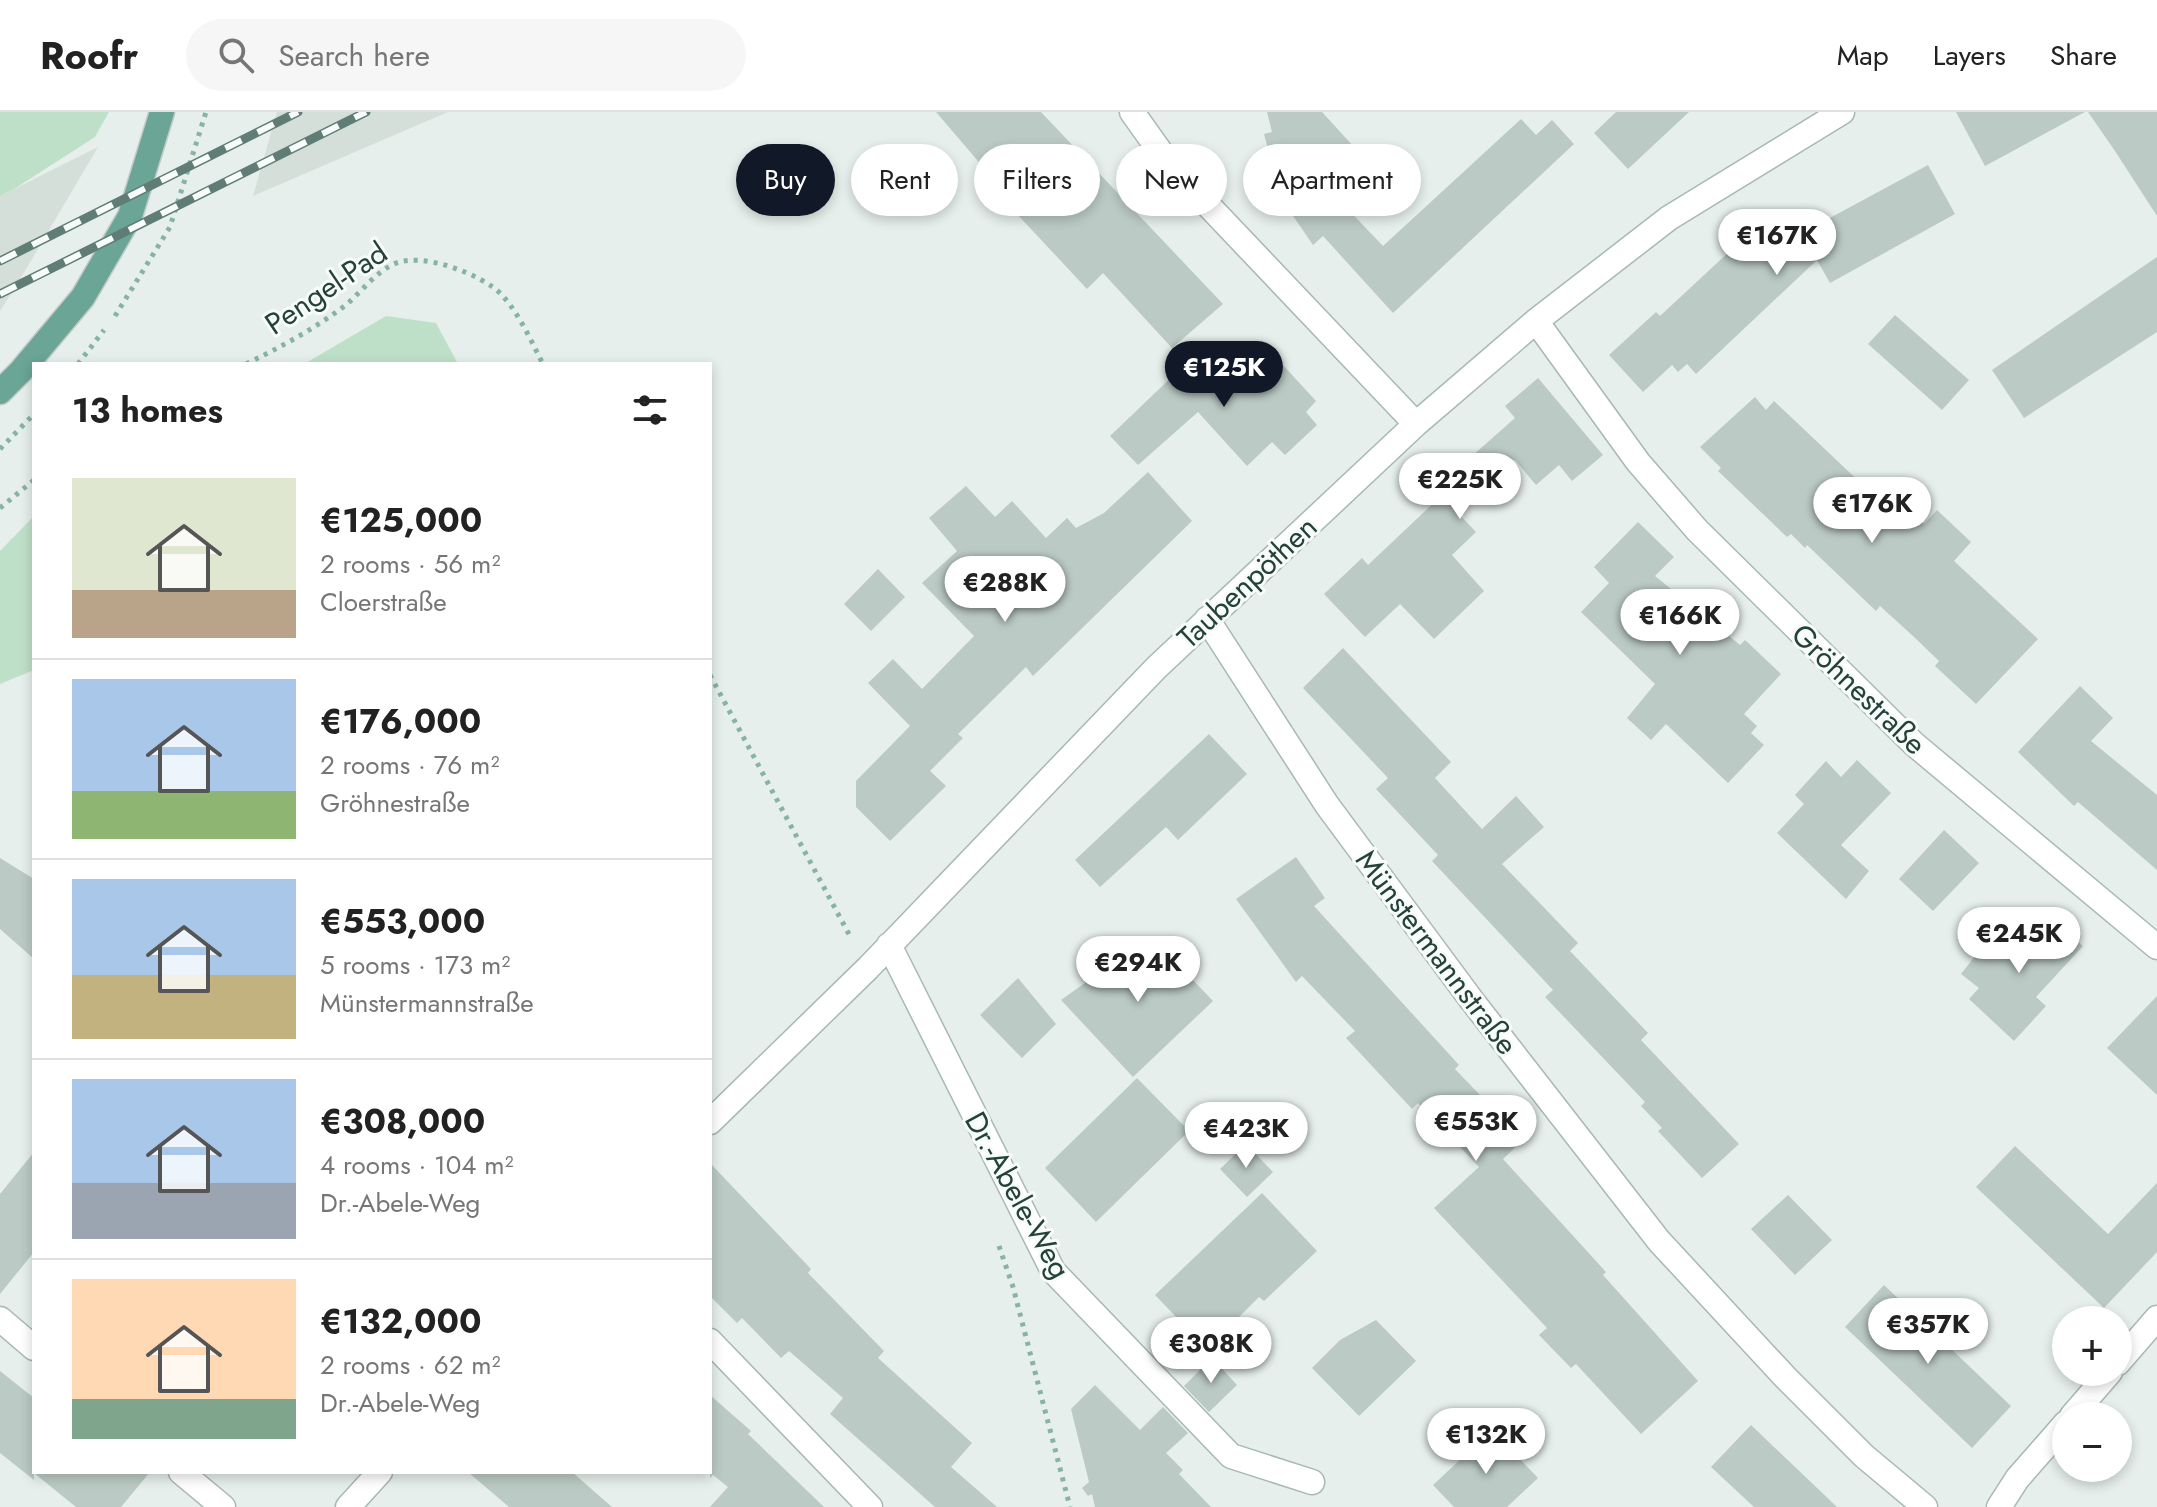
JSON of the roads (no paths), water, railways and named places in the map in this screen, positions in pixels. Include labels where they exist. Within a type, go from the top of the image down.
[{"type":"main road","points":[[0,392],[83,297],[115,243],[130,216],[162,112]]},
{"type":"street","points":[[1132,112],[1169,164],[1416,424]]},
{"type":"street","name":"Taubenpöthen","points":[[712,1120],[868,968],[1207,619],[1416,424],[1536,321],[1669,218],[1803,121],[1842,112]]},
{"type":"street","name":"Gröhnestraße","points":[[1536,321],[1638,462],[1697,530],[1914,744],[2157,947]]},
{"type":"street","name":"Münstermannstraße","points":[[1207,619],[1327,805],[1470,998],[1659,1241],[1786,1378],[1864,1456],[1925,1507]]},
{"type":"street","name":"Dr.-Abele-Weg","points":[[889,945],[1053,1271],[1231,1456],[1312,1482]]},
{"type":"street","points":[[2132,1347],[2157,1318]]},
{"type":"street","points":[[0,1319],[32,1346]]},
{"type":"street","points":[[712,1343],[870,1507]]},
{"type":"street","points":[[2084,1402],[2098,1386]]},
{"type":"street","points":[[1999,1507],[2017,1479],[2052,1439]]},
{"type":"street","points":[[183,1474],[223,1507]]},
{"type":"street","points":[[348,1507],[378,1474]]},
{"type":"railway","points":[[0,261],[298,112]]},
{"type":"railway","points":[[0,294],[366,112]]}]
